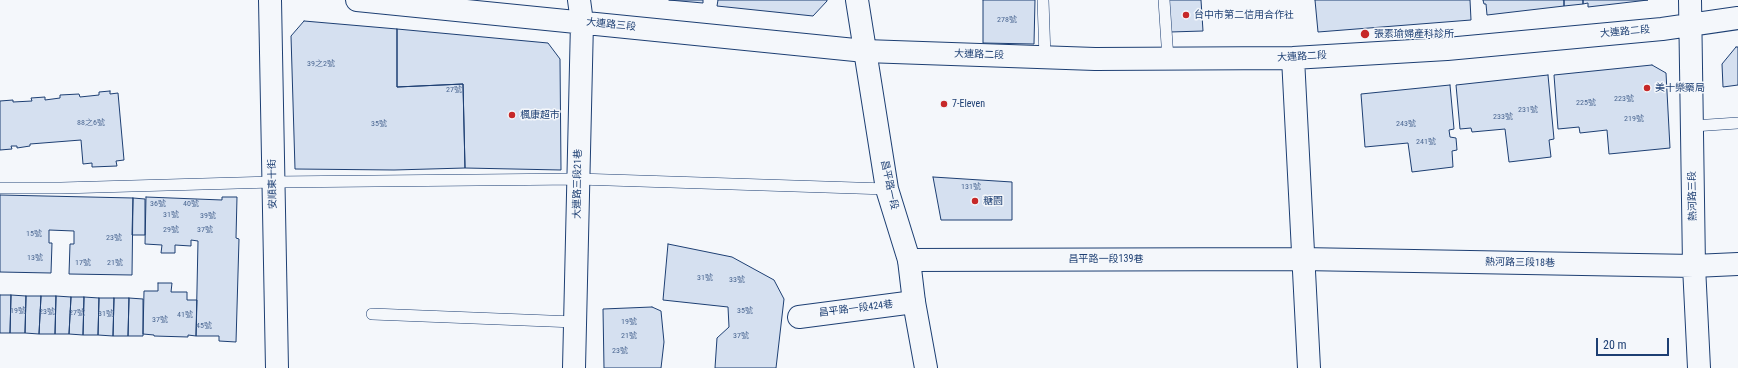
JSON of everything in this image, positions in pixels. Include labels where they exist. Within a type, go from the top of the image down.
[{"type":"street","name":"安順東十街","points":[[270,0],[277,368]]},
{"type":"street","name":"大連路三段","points":[[357,0],[865,50]]},
{"type":"street","name":"大連路三段21巷","points":[[574,368],[582,22],[579,0]]},
{"type":"street","name":"昌平路一段","points":[[857,0],[888,190],[909,260],[914,302],[926,368]]},
{"type":"street","name":"熱河路三段","points":[[1690,0],[1692,25],[1694,266],[1699,368]]},
{"type":"street","name":"大連路二段","points":[[865,50],[1096,59],[1293,58],[1447,48],[1662,29],[1738,18]]},
{"type":"street","points":[[1293,58],[1302,259],[1309,368]]},
{"type":"street","name":"昌平路一段139巷","points":[[909,260],[1302,259]]},
{"type":"street","name":"熱河路三段18巷","points":[[1302,259],[1694,266],[1738,264]]},
{"type":"street","name":"昌平路一段424巷","points":[[799,317],[914,302]]},
{"type":"lane","points":[[1043,0],[1045,57]]},
{"type":"lane","points":[[1164,0],[1168,59]]},
{"type":"lane","points":[[1692,126],[1738,123]]},
{"type":"lane","points":[[0,188],[61,188],[273,182],[578,179],[888,190]]},
{"type":"lane","points":[[372,314],[575,322]]},
{"type":"building","points":[[669,0],[703,0],[703,3]]},
{"type":"building","points":[[718,0],[827,1],[813,16],[717,6]]},
{"type":"building","points":[[983,0],[1035,0],[1034,44],[983,43]]},
{"type":"building","name":"台中市第二信用合作社","points":[[1168,0],[1201,0],[1203,31],[1170,32]]},
{"type":"building","points":[[1315,0],[1470,0],[1471,20],[1318,32]]},
{"type":"building","points":[[1483,0],[1564,0],[1564,6],[1487,15],[1486,4],[1484,4]]},
{"type":"building","points":[[1564,0],[1583,0],[1583,4],[1564,6]]},
{"type":"building","points":[[1583,0],[1648,0],[1588,7],[1588,3],[1583,4]]},
{"type":"building","points":[[304,21],[397,29],[397,87],[463,84],[465,168],[394,170],[295,169],[291,36]]},
{"type":"building","name":"楓康超市","points":[[397,29],[548,43],[560,59],[561,170],[465,168],[463,84],[397,87]]},
{"type":"building","points":[[1736,47],[1738,47],[1738,85],[1723,87],[1722,64]]},
{"type":"building","points":[[1652,65],[1666,73],[1670,148],[1609,154],[1607,130],[1580,133],[1579,127],[1558,129],[1554,75]]},
{"type":"building","points":[[1548,75],[1554,139],[1549,140],[1551,157],[1509,162],[1505,129],[1472,132],[1471,128],[1460,129],[1456,85]]},
{"type":"building","points":[[1450,85],[1454,129],[1449,130],[1450,137],[1456,138],[1457,150],[1452,151],[1453,167],[1412,172],[1408,143],[1365,147],[1361,94]]},
{"type":"building","points":[[110,91],[110,94],[118,93],[124,160],[116,161],[117,166],[92,167],[92,163],[83,164],[81,140],[30,144],[30,146],[17,148],[17,146],[11,146],[12,149],[0,150],[0,101],[32,101],[31,98],[45,97],[45,100],[60,98],[60,95],[79,94],[80,97],[99,95],[99,92]]},
{"type":"building","name":"糖園","points":[[933,177],[1012,182],[1012,220],[941,220]]},
{"type":"building","points":[[0,195],[133,198],[132,275],[69,274],[70,244],[74,244],[74,231],[49,230],[49,243],[52,243],[51,273],[0,272]]},
{"type":"building","points":[[146,197],[222,200],[222,197],[237,197],[236,238],[239,239],[236,342],[219,341],[219,336],[196,336],[198,241],[191,240],[191,246],[175,245],[175,253],[161,253],[162,245],[145,244]]},
{"type":"building","points":[[133,198],[145,199],[145,235],[132,235]]},
{"type":"building","points":[[668,244],[732,257],[774,280],[784,299],[776,368],[715,368],[717,338],[729,327],[728,307],[663,300]]},
{"type":"building","points":[[158,283],[172,283],[171,292],[187,292],[187,300],[197,300],[196,336],[154,336],[143,334],[144,291],[158,291]]},
{"type":"building","points":[[0,295],[11,295],[10,333],[0,333]]},
{"type":"building","points":[[11,295],[26,296],[25,333],[10,333]]},
{"type":"building","points":[[26,296],[41,296],[39,334],[25,333]]},
{"type":"building","points":[[41,296],[56,296],[55,334],[39,334]]},
{"type":"building","points":[[56,296],[71,297],[69,334],[55,334]]},
{"type":"building","points":[[71,297],[84,297],[83,335],[69,334]]},
{"type":"building","points":[[84,297],[99,298],[98,335],[83,335]]},
{"type":"building","points":[[99,298],[114,298],[113,336],[98,335]]},
{"type":"building","points":[[114,298],[129,298],[128,336],[113,336]]},
{"type":"building","points":[[129,298],[143,299],[143,336],[128,336]]},
{"type":"building","points":[[652,307],[661,311],[664,342],[661,368],[604,368],[603,309]]},
{"type":"place","name":"台中市第二信用合作社","points":[[1186,15]]},
{"type":"place","name":"張素瑜婦產科診所","points":[[1365,34]]},
{"type":"place","name":"美十樂藥局","points":[[1647,88]]},
{"type":"place","name":"7-Eleven","points":[[944,104]]},
{"type":"place","name":"楓康超市","points":[[512,115]]},
{"type":"place","name":"糖園","points":[[975,201]]}]
